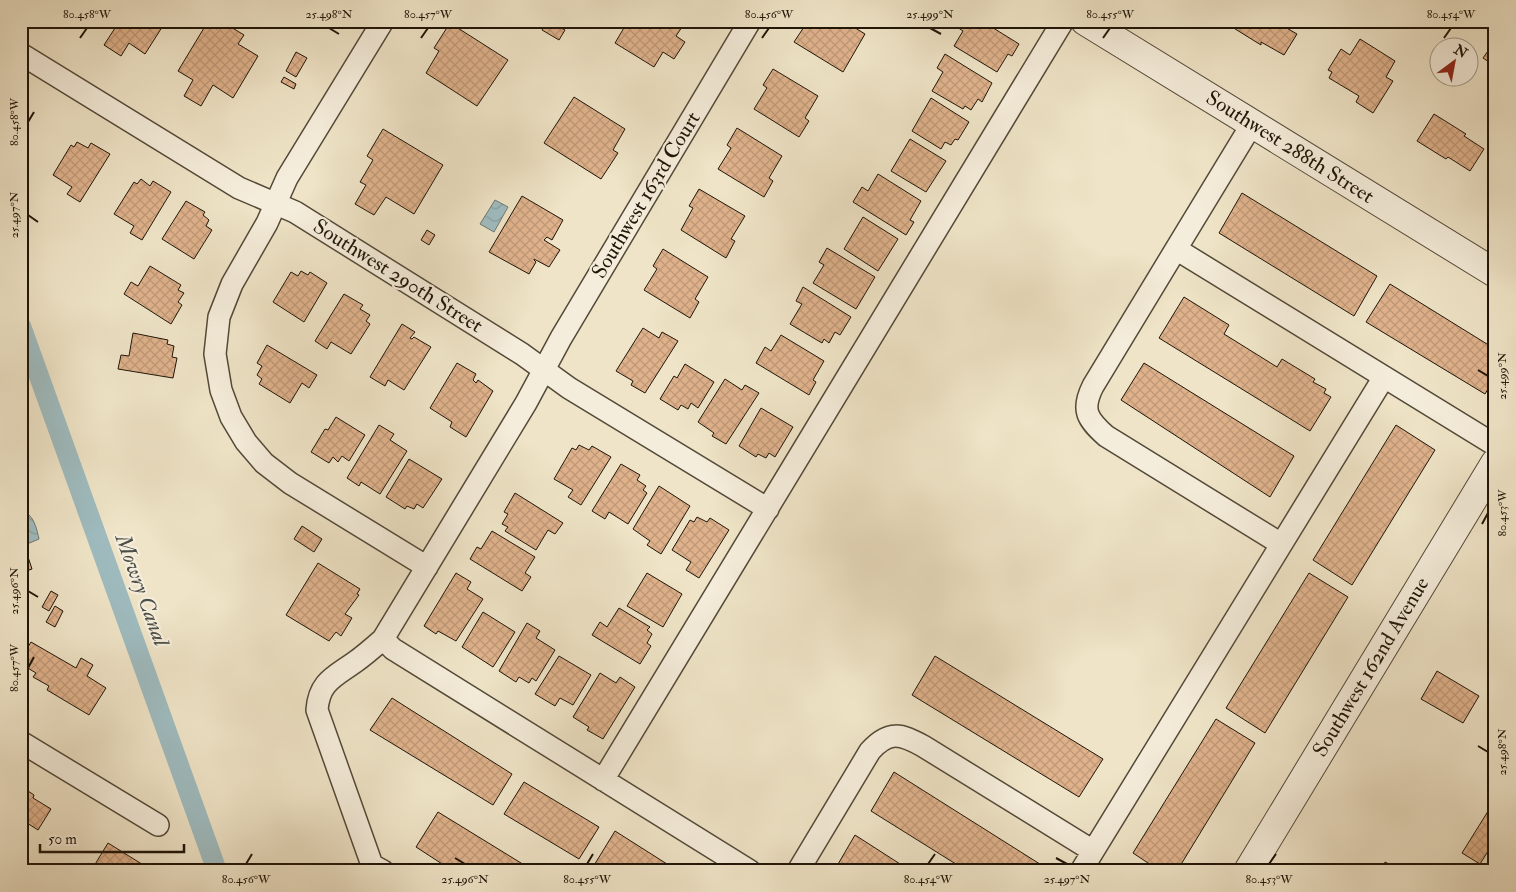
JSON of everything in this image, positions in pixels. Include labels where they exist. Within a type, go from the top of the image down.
[{"type":"street","points":[[383,21],[287,178],[267,223],[232,284],[219,317],[215,342],[216,365],[221,390],[231,417],[254,453],[275,473],[427,567]]},
{"type":"street","name":"Southwest 163rd Court","points":[[376,869],[317,710],[318,696],[334,675],[353,664],[383,639],[526,402],[543,369],[750,21]]},
{"type":"street","points":[[603,780],[1063,21]]},
{"type":"street","name":"Southwest 288th Street","points":[[1085,21],[1495,273]]},
{"type":"street","name":"Southwest 290th Street","points":[[21,54],[239,188],[303,217],[522,354],[569,388],[768,509]]},
{"type":"street","points":[[1252,124],[1093,386],[1086,399],[1086,411],[1093,424],[1106,436],[1281,544]]},
{"type":"street","points":[[1176,249],[1495,445]]},
{"type":"street","points":[[1081,871],[1384,378]]},
{"type":"street","name":"Southwest 162nd Avenue","points":[[1248,871],[1495,463]]},
{"type":"street","points":[[383,639],[393,650],[750,871]]},
{"type":"street","points":[[798,871],[870,751],[878,742],[888,736],[899,736],[923,746],[1093,851]]},
{"type":"street","points":[[21,742],[158,825]]},
{"type":"water","points":[[495,200],[508,207],[494,232],[480,224]]},
{"type":"water","points":[[29,515],[37,529],[39,539],[27,544],[21,530],[21,518]]},
{"type":"building","points":[[111,21],[166,21],[145,54],[129,43],[121,56],[104,45],[117,25]]},
{"type":"building","points":[[221,21],[244,35],[238,44],[258,56],[233,98],[213,85],[201,106],[184,96],[193,80],[178,71],[207,23],[217,29]]},
{"type":"building","points":[[547,21],[565,30],[559,40],[542,30]]},
{"type":"building","points":[[628,21],[686,21],[676,36],[685,42],[674,59],[663,52],[654,67],[615,43]]},
{"type":"building","points":[[808,21],[844,21],[865,34],[843,72],[794,42]]},
{"type":"building","points":[[960,21],[982,21],[1019,44],[1012,56],[1008,54],[997,72],[954,46],[963,31],[957,27]]},
{"type":"building","points":[[1235,21],[1279,21],[1278,23],[1297,34],[1284,55],[1261,42],[1261,45],[1232,27]]},
{"type":"building","points":[[1353,21],[1368,21],[1364,28]]},
{"type":"building","points":[[450,23],[508,60],[477,106],[426,73],[439,51],[434,48]]},
{"type":"building","points":[[1360,39],[1395,61],[1386,77],[1393,81],[1373,113],[1356,102],[1359,96],[1329,78],[1332,72],[1328,70],[1341,49],[1350,55]]},
{"type":"building","points":[[1488,51],[1495,55],[1495,66],[1483,58]]},
{"type":"building","points":[[296,52],[307,58],[296,77],[286,71]]},
{"type":"building","points":[[945,54],[992,83],[982,102],[978,99],[971,110],[965,106],[963,109],[932,91],[943,72],[937,68]]},
{"type":"building","points":[[773,69],[818,96],[805,118],[809,121],[799,137],[754,109],[767,88],[763,85]]},
{"type":"building","points":[[284,77],[296,84],[294,89],[281,82]]},
{"type":"building","points":[[574,97],[625,129],[613,150],[618,153],[601,179],[544,143]]},
{"type":"building","points":[[931,98],[969,122],[958,140],[955,139],[951,145],[945,142],[941,149],[912,131]]},
{"type":"building","points":[[1434,114],[1466,134],[1464,136],[1484,149],[1470,171],[1417,141]]},
{"type":"building","points":[[737,128],[782,156],[769,178],[773,181],[764,197],[718,169],[731,148],[727,145]]},
{"type":"building","points":[[383,129],[443,165],[414,214],[386,197],[374,215],[355,204],[366,185],[360,182],[373,160],[367,156]]},
{"type":"building","points":[[910,139],[946,161],[926,192],[891,171]]},
{"type":"building","points":[[77,142],[88,148],[91,143],[110,154],[80,202],[67,194],[72,187],[53,175],[71,145],[74,147]]},
{"type":"building","points":[[878,174],[921,201],[910,220],[914,222],[906,235],[853,202],[862,187],[868,191]]},
{"type":"building","points":[[141,179],[150,186],[153,181],[171,192],[142,240],[130,233],[134,226],[114,214],[134,182],[137,184]]},
{"type":"building","points":[[699,189],[745,216],[731,239],[735,241],[726,258],[681,230],[693,208],[689,206]]},
{"type":"building","points":[[1242,193],[1377,276],[1354,316],[1219,233]]},
{"type":"building","points":[[522,196],[563,220],[552,240],[547,237],[544,240],[560,250],[549,267],[534,259],[536,262],[529,274],[489,252]]},
{"type":"building","points":[[186,201],[205,212],[203,215],[209,220],[206,226],[212,230],[194,259],[162,239]]},
{"type":"building","points":[[863,217],[898,239],[878,271],[844,249]]},
{"type":"building","points":[[427,230],[435,235],[429,245],[421,240]]},
{"type":"building","points":[[827,248],[875,277],[856,309],[813,283],[824,265],[819,262]]},
{"type":"building","points":[[663,249],[708,277],[695,299],[699,302],[690,318],[644,290],[657,269],[653,266]]},
{"type":"building","points":[[150,266],[181,285],[178,290],[184,293],[178,302],[182,305],[171,324],[124,294],[131,282],[138,286]]},
{"type":"building","points":[[301,271],[308,275],[310,272],[327,283],[304,322],[273,302],[291,272],[298,276]]},
{"type":"building","points":[[1390,284],[1495,349],[1495,377],[1485,394],[1366,322]]},
{"type":"building","points":[[803,287],[851,317],[840,335],[835,332],[829,343],[824,339],[822,343],[790,324],[802,304],[796,301]]},
{"type":"building","points":[[344,294],[363,305],[360,309],[370,315],[366,321],[370,324],[351,354],[331,342],[327,349],[315,341]]},
{"type":"building","points":[[1184,297],[1229,325],[1224,334],[1277,367],[1282,359],[1315,379],[1313,382],[1326,389],[1324,393],[1331,397],[1310,431],[1159,338]]},
{"type":"building","points":[[402,324],[415,332],[410,338],[414,337],[431,347],[404,390],[388,380],[385,386],[370,377]]},
{"type":"building","points":[[643,328],[659,338],[662,332],[678,341],[645,393],[631,385],[633,381],[616,371]]},
{"type":"building","points":[[133,333],[168,340],[167,344],[174,346],[172,357],[177,358],[173,378],[118,369],[121,355],[129,356]]},
{"type":"building","points":[[781,335],[824,361],[813,380],[816,382],[809,395],[756,363],[765,347],[771,351]]},
{"type":"building","points":[[267,345],[317,375],[309,388],[302,383],[290,403],[259,384],[262,379],[257,375],[262,366],[257,363]]},
{"type":"building","points":[[457,363],[476,374],[473,380],[476,383],[478,380],[493,391],[466,437],[450,427],[452,422],[430,408]]},
{"type":"building","points":[[1144,363],[1294,456],[1270,497],[1121,400]]},
{"type":"building","points":[[685,364],[714,382],[698,408],[691,403],[688,409],[681,405],[678,410],[660,399],[674,376],[677,378]]},
{"type":"building","points":[[725,379],[742,390],[745,385],[759,393],[726,444],[712,436],[714,433],[698,422]]},
{"type":"building","points":[[761,408],[793,427],[775,457],[769,453],[766,458],[758,454],[756,457],[739,446]]},
{"type":"building","points":[[336,417],[365,435],[349,461],[342,456],[338,462],[333,457],[329,463],[311,452],[325,429],[328,430]]},
{"type":"building","points":[[379,425],[394,434],[390,440],[407,451],[380,494],[361,482],[359,486],[347,478]]},
{"type":"building","points":[[1396,425],[1435,450],[1352,585],[1313,560]]},
{"type":"building","points":[[579,445],[589,450],[592,446],[611,457],[581,505],[568,497],[573,490],[554,479],[572,448],[576,450]]},
{"type":"building","points":[[409,459],[442,479],[423,508],[417,504],[414,509],[407,506],[405,509],[386,497]]},
{"type":"building","points":[[621,464],[640,475],[637,480],[646,486],[643,490],[647,493],[628,524],[609,512],[605,519],[592,511]]},
{"type":"building","points":[[659,486],[690,506],[661,554],[647,545],[650,541],[633,529]]},
{"type":"building","points":[[515,493],[563,523],[555,534],[548,530],[536,550],[505,531],[508,527],[502,524],[508,514],[504,512]]},
{"type":"building","points":[[697,517],[707,522],[710,518],[729,530],[699,578],[686,570],[691,562],[672,550],[690,520],[694,522]]},
{"type":"building","points":[[302,526],[322,539],[314,552],[294,539]]},
{"type":"building","points":[[492,531],[535,557],[525,573],[531,577],[522,591],[470,559],[477,547],[481,549]]},
{"type":"building","points":[[21,536],[32,569],[21,573]]},
{"type":"building","points":[[318,563],[360,589],[357,594],[359,595],[345,614],[352,618],[341,636],[336,632],[329,641],[286,615]]},
{"type":"building","points":[[456,573],[471,582],[467,589],[483,599],[456,641],[438,631],[436,634],[424,626]]},
{"type":"building","points":[[647,573],[682,594],[663,627],[627,606]]},
{"type":"building","points":[[1309,573],[1348,597],[1265,733],[1226,708]]},
{"type":"building","points":[[51,591],[58,595],[49,611],[42,607]]},
{"type":"building","points":[[55,606],[63,611],[55,627],[46,622]]},
{"type":"building","points":[[619,608],[650,627],[647,630],[652,634],[647,643],[651,646],[640,664],[592,635],[600,622],[607,627]]},
{"type":"building","points":[[483,612],[515,632],[493,667],[462,647]]},
{"type":"building","points":[[527,623],[540,631],[536,638],[555,650],[536,681],[532,678],[529,683],[519,677],[516,682],[499,671]]},
{"type":"building","points":[[31,642],[76,668],[81,658],[93,665],[87,676],[106,688],[89,715],[47,690],[49,686],[33,677],[36,673],[21,664],[21,658]]},
{"type":"building","points":[[559,656],[591,675],[573,705],[560,698],[555,706],[535,694]]},
{"type":"building","points":[[935,656],[1103,759],[1079,797],[912,695]]},
{"type":"building","points":[[1437,671],[1479,696],[1463,723],[1421,699]]},
{"type":"building","points":[[600,673],[616,683],[620,677],[635,687],[603,739],[587,730],[589,727],[573,717]]},
{"type":"building","points":[[392,698],[512,774],[493,805],[370,730]]},
{"type":"building","points":[[1216,719],[1255,743],[1177,871],[1160,871],[1133,853]]},
{"type":"building","points":[[894,772],[1043,866],[1041,871],[967,871],[871,811]]},
{"type":"building","points":[[524,782],[599,827],[579,859],[504,814]]},
{"type":"building","points":[[21,790],[26,793],[28,791],[34,795],[33,798],[51,809],[38,830],[27,823],[21,831]]},
{"type":"building","points":[[1495,800],[1495,840],[1480,864],[1462,853]]},
{"type":"building","points":[[438,812],[534,871],[453,871],[416,847]]},
{"type":"building","points":[[615,831],[678,871],[598,871],[593,867]]},
{"type":"building","points":[[855,835],[911,871],[834,871]]},
{"type":"building","points":[[108,843],[153,871],[102,871],[94,866]]},
{"type":"building","points":[[1385,862],[1403,871],[1386,871],[1382,869]]},
{"type":"building","points":[[1124,865],[1134,871],[1121,871]]},
{"type":"waterway","name":"Mowry Canal","points":[[21,326],[217,871]]}]
